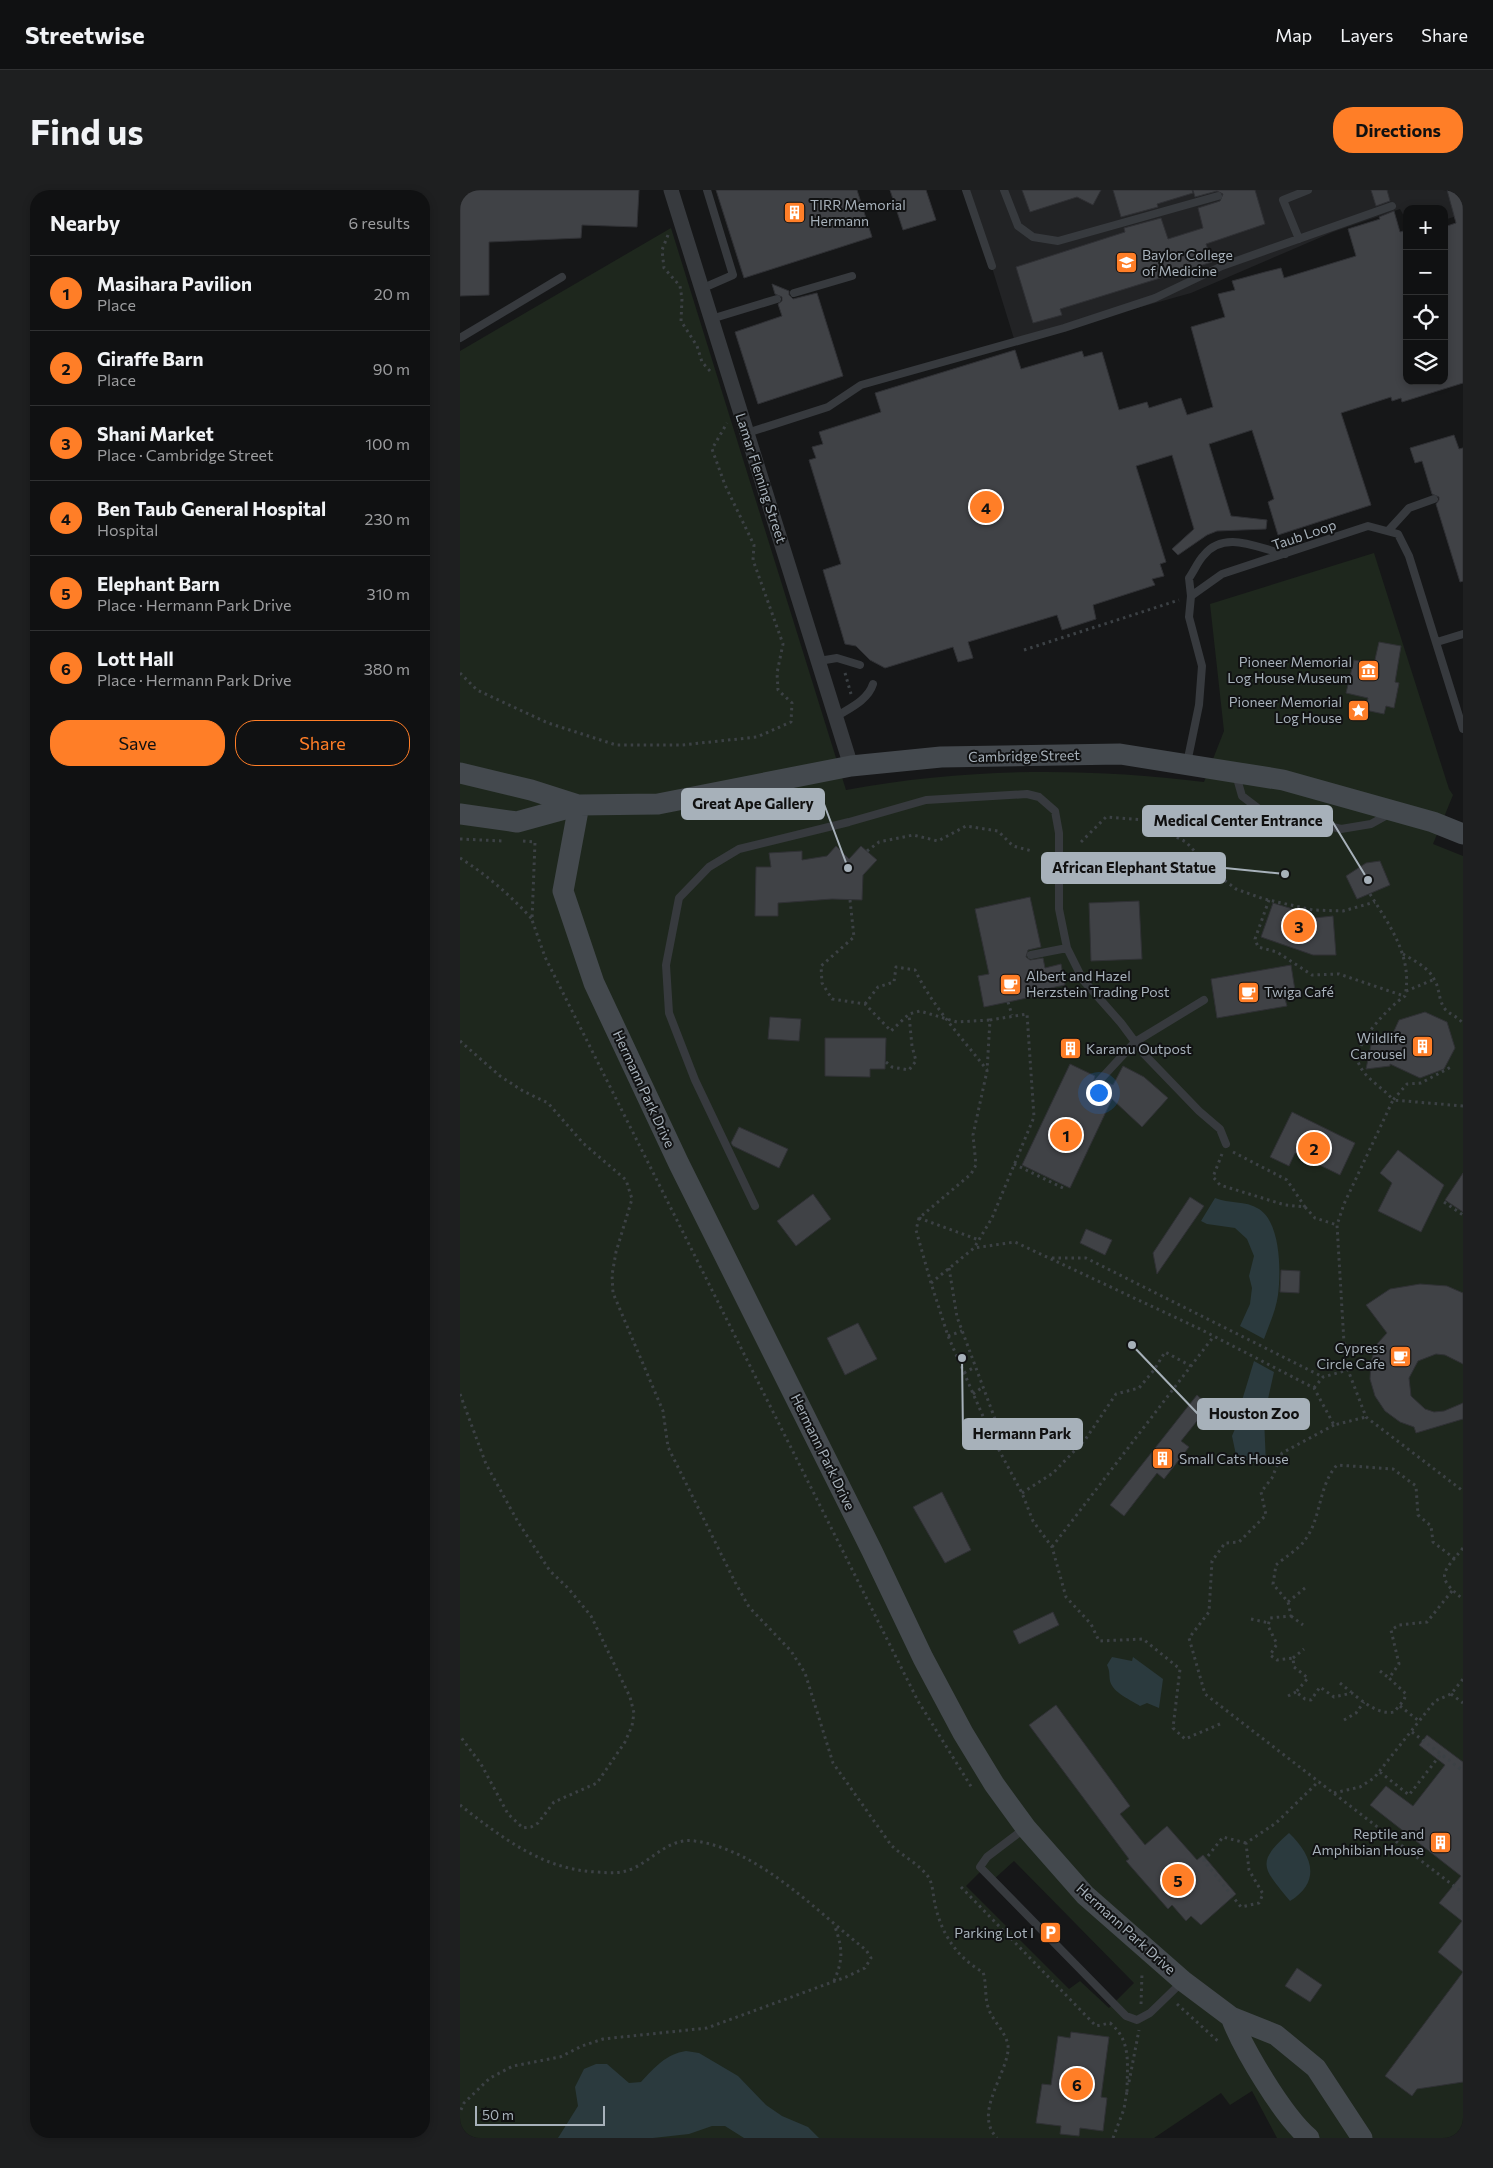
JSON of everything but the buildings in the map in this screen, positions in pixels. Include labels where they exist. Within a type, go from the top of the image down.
[{"type":"street","name":"Lamar Fleming Street","points":[[671,190],[851,766]]},
{"type":"street","name":"Cambridge Street","points":[[460,814],[517,822],[579,805],[658,804],[851,766],[941,757],[1120,754],[1284,780],[1462,830]]},
{"type":"street","name":"Cambridge Street","points":[[460,773],[531,790],[579,805]]},
{"type":"street","name":"Hermann Park Drive","points":[[579,805],[563,891],[594,983],[679,1164],[868,1542],[923,1658],[963,1733],[994,1784],[1026,1828],[1085,1895],[1183,1981],[1231,2017],[1276,2035],[1316,2068],[1362,2138]]},
{"type":"street","name":"Hermann Park Drive","points":[[1231,2017],[1238,2035],[1265,2080],[1309,2138]]},
{"type":"lane","points":[[702,289],[733,275],[707,190]]},
{"type":"lane","points":[[966,190],[992,266]]},
{"type":"lane","points":[[1004,190],[1018,226],[1033,237],[1058,241],[1218,196]]},
{"type":"lane","points":[[1299,238],[1283,200],[1308,190]]},
{"type":"lane","points":[[747,433],[828,407],[861,385],[1064,328],[1155,298],[1222,266],[1392,206]]},
{"type":"lane","points":[[794,294],[852,276]]},
{"type":"lane","points":[[460,338],[562,277]]},
{"type":"lane","points":[[711,319],[777,299]]},
{"type":"lane","points":[[1434,499],[1409,508],[1388,531],[1398,534],[1409,556],[1463,729]]},
{"type":"lane","name":"Taub Loop","points":[[1191,596],[1222,574],[1368,526],[1388,531]]},
{"type":"lane","points":[[1187,764],[1198,705],[1202,666],[1189,617],[1191,596],[1189,578],[1204,554],[1224,542],[1240,541],[1262,549],[1287,554]]},
{"type":"lane","points":[[1437,642],[1463,634]]},
{"type":"lane","points":[[819,661],[837,658],[860,665]]},
{"type":"lane","points":[[836,716],[856,704],[871,690],[873,684]]},
{"type":"lane","points":[[1234,771],[1242,796],[1259,809],[1341,829],[1371,824],[1394,811]]},
{"type":"lane","points":[[755,1206],[695,1080],[669,1013],[666,965],[679,898],[709,867],[739,848],[850,822],[926,800],[1027,794],[1039,797],[1054,811],[1059,833],[1059,909],[1067,948],[1083,980],[1134,1042],[1199,1111],[1220,1129],[1226,1144]]},
{"type":"lane","points":[[1031,955],[1067,948]]},
{"type":"lane","points":[[1098,1082],[1134,1042],[1204,1000]]},
{"type":"lane","points":[[1026,1828],[987,1857],[980,1867],[1126,2016],[1137,2020],[1142,2018],[1150,2013],[1183,1981]]},
{"type":"path","points":[[678,214],[662,250],[664,268],[680,286],[682,299],[681,321],[697,346],[702,362],[712,374]]},
{"type":"path","points":[[460,673],[477,690],[548,723],[616,745],[682,746],[758,737],[791,722],[792,703],[778,690],[777,673],[783,644],[753,560],[754,545],[725,485],[712,449],[728,422],[725,414]]},
{"type":"path","points":[[1024,650],[1191,596]]},
{"type":"path","points":[[844,671],[851,695]]},
{"type":"path","points":[[1081,842],[1106,817],[1144,820],[1186,842],[1215,873],[1236,888],[1269,900],[1313,910],[1343,911],[1375,902]]},
{"type":"path","points":[[867,851],[879,842],[913,835],[938,840],[966,826],[998,831],[1013,846],[1032,851]]},
{"type":"path","points":[[460,858],[490,878],[514,899],[532,920]]},
{"type":"path","points":[[1370,894],[1392,928],[1403,953],[1407,969],[1406,991],[1405,996],[1392,1006],[1364,1040],[1358,1053],[1359,1063],[1366,1073],[1393,1100],[1463,1106]]},
{"type":"path","points":[[850,900],[854,937],[821,966],[822,983],[832,999],[864,1004],[891,1031],[909,1014],[920,1011],[958,1022],[990,1020],[1027,1014],[1034,1117],[992,1218],[974,1248],[931,1283]]},
{"type":"path","points":[[1269,900],[1255,939],[1258,947],[1277,952],[1312,975],[1339,974],[1405,996]]},
{"type":"path","points":[[1403,953],[1426,969],[1434,979],[1440,1000],[1446,1010],[1459,1018],[1463,1024]]},
{"type":"path","points":[[864,1004],[878,987],[894,982],[896,967],[916,970],[923,986],[987,1071]]},
{"type":"path","points":[[1406,991],[1434,979]]},
{"type":"path","points":[[1008,1002],[1012,1015]]},
{"type":"path","points":[[886,1062],[892,1067],[909,1070],[916,1061],[912,1046],[909,1014]]},
{"type":"path","points":[[990,1020],[987,1071],[972,1135],[976,1165],[971,1174],[919,1218],[916,1230],[948,1336],[996,1445],[1022,1493],[1033,1521],[1052,1547],[1066,1597],[1091,1624],[1099,1641],[1143,1639],[1180,1669],[1173,1728],[1185,1739],[1220,1724]]},
{"type":"path","points":[[460,1041],[500,1076],[523,1091],[548,1102],[583,1143],[626,1180],[632,1200],[616,1252],[612,1276],[613,1293],[663,1411],[668,1447],[749,1607],[791,1651],[805,1672],[833,1763],[891,1845],[902,1856],[920,1867],[930,1879],[935,1907],[946,1935],[960,1956],[983,1972],[990,2012],[1009,2048],[1006,2064],[988,2110],[988,2126],[997,2138]]},
{"type":"path","points":[[1451,1067],[1421,1083],[1407,1084],[1393,1100],[1344,1204],[1337,1225],[1344,1344],[1348,1370],[1366,1416],[1463,1491]]},
{"type":"path","points":[[1305,1207],[1285,1205],[1220,1185],[1213,1177],[1226,1144],[1235,1154],[1287,1180],[1314,1218],[1337,1225]]},
{"type":"path","points":[[1014,1164],[1065,1189]]},
{"type":"path","points":[[1444,1202],[1463,1215]]},
{"type":"path","points":[[919,1218],[978,1240]]},
{"type":"path","points":[[974,1248],[1015,1242],[1214,1336],[1314,1388],[1334,1425]]},
{"type":"path","points":[[1050,1258],[1086,1258],[1323,1377]]},
{"type":"path","points":[[949,1268],[957,1318],[995,1419],[996,1445]]},
{"type":"path","points":[[948,1336],[962,1331]]},
{"type":"path","points":[[1052,1547],[1214,1336]]},
{"type":"path","points":[[1022,1493],[1053,1473],[1085,1440],[1116,1394],[1139,1388],[1154,1370],[1165,1352],[1191,1366]]},
{"type":"path","points":[[964,1373],[975,1367]]},
{"type":"path","points":[[1314,1388],[1323,1377],[1348,1370]]},
{"type":"path","points":[[973,1394],[983,1387]]},
{"type":"path","points":[[460,1394],[486,1464],[518,1522],[550,1571],[568,1588],[590,1616],[630,1697],[634,1713],[632,1726],[625,1742],[597,1784],[554,1802],[538,1823],[531,1827],[522,1828],[508,1814],[481,1764],[460,1736]]},
{"type":"path","points":[[1366,1416],[1334,1425],[1282,1453],[1272,1478],[1261,1492],[1266,1515],[1239,1542],[1225,1543],[1212,1561],[1210,1612],[1189,1638],[1205,1694],[1463,1893]]},
{"type":"path","points":[[1303,1625],[1291,1616],[1288,1602],[1274,1584],[1276,1565],[1305,1540],[1315,1518],[1330,1473],[1337,1465],[1393,1468],[1416,1486],[1418,1515],[1431,1526],[1433,1542],[1455,1559]]},
{"type":"path","points":[[1463,1548],[1444,1576],[1445,1583],[1463,1599]]},
{"type":"path","points":[[1288,1602],[1305,1588]]},
{"type":"path","points":[[1389,1678],[1399,1664],[1391,1635],[1393,1628],[1399,1624],[1427,1622],[1452,1591]]},
{"type":"path","points":[[1291,1616],[1270,1618],[1268,1626],[1277,1644],[1270,1655],[1277,1660],[1293,1658],[1304,1649]]},
{"type":"path","points":[[1250,1619],[1269,1622]]},
{"type":"path","points":[[1288,1696],[1296,1692],[1308,1678],[1294,1667],[1293,1658]]},
{"type":"path","points":[[1340,1683],[1364,1702],[1389,1713],[1394,1712],[1406,1698],[1406,1692],[1380,1670]]},
{"type":"path","points":[[1334,1793],[1367,1784],[1380,1772],[1435,1701],[1451,1694],[1463,1679]]},
{"type":"path","points":[[1296,1692],[1305,1699],[1311,1700],[1320,1687],[1335,1697],[1352,1693]]},
{"type":"path","points":[[1451,1694],[1463,1703]]},
{"type":"path","points":[[1344,1720],[1356,1713],[1364,1702]]},
{"type":"path","points":[[1400,1706],[1419,1721]]},
{"type":"path","points":[[1412,1732],[1463,1771]]},
{"type":"path","points":[[1380,1772],[1409,1795],[1442,1754]]},
{"type":"path","points":[[1246,1843],[1249,1870],[1263,1894],[1259,1903],[1241,1907],[1204,1861],[1223,1837],[1246,1843],[1276,1823],[1319,1781]]},
{"type":"path","points":[[460,1805],[536,1858],[559,1867],[587,1872],[620,1873],[635,1867],[676,1842],[694,1840],[735,1853],[760,1866],[866,1950],[871,1958],[865,1968],[834,1982],[706,2028],[603,2040],[582,2046],[560,2057],[513,2066],[490,2078],[464,2103],[460,2112]]},
{"type":"path","points":[[961,1888],[1096,2026],[1110,2023],[1123,2036],[1128,2050],[1127,2092]]},
{"type":"path","points":[[834,1982],[840,1967],[842,1947],[835,1927]]},
{"type":"path","points":[[1113,2138],[1124,2109],[1142,2018],[1142,1972]]},
{"type":"shaded area","name":"Baylor College of Medicine","points":[[968,190],[1463,190],[1463,214],[1448,219],[1448,205],[1403,205],[1403,214],[1400,209],[1333,232],[1191,293],[1015,342]]},
{"type":"shaded area","points":[[1215,1198],[1254,1206],[1266,1216],[1272,1225],[1278,1249],[1279,1285],[1276,1306],[1264,1339],[1240,1326],[1250,1304],[1252,1288],[1249,1276],[1254,1256],[1247,1239],[1235,1228],[1207,1224],[1201,1221]]},
{"type":"shaded area","points":[[1254,1361],[1274,1372],[1264,1417],[1266,1465],[1256,1464],[1236,1455],[1232,1436],[1242,1412],[1240,1407]]},
{"type":"shaded area","points":[[1112,1657],[1132,1661],[1133,1657],[1163,1679],[1159,1708],[1147,1703],[1140,1706],[1115,1689],[1110,1681],[1107,1665]]},
{"type":"shaded area","points":[[1289,1833],[1303,1850],[1310,1868],[1307,1885],[1290,1901],[1274,1881],[1267,1866],[1267,1859],[1271,1852]]},
{"type":"shaded area","points":[[686,2051],[699,2053],[738,2076],[766,2105],[782,2116],[808,2127],[819,2138],[744,2138],[725,2126],[712,2126],[689,2134],[653,2138],[558,2138],[578,2106],[575,2087],[584,2069],[596,2064],[607,2064],[629,2083],[641,2082],[656,2066],[667,2058]]},
{"type":"green space","points":[[671,228],[846,790],[935,777],[1025,772],[1114,774],[1204,782],[1224,731],[1210,604],[1374,553],[1449,789],[1453,795],[1433,844],[1463,856],[1463,2138],[1277,2138],[1252,2091],[1230,2105],[1221,2093],[1154,2138],[460,2138],[460,351]],"holes":[[[1014,1861],[1134,1983],[1109,2008],[1080,1981],[1069,1989],[966,1886],[983,1869],[993,1880]]]},
{"type":"place","name":"TIRR Memorial Hermann","points":[[794,213]]},
{"type":"place","name":"Baylor College of Medicine","points":[[1126,263]]},
{"type":"place","name":"Ben Taub General Hospital","points":[[986,507]]},
{"type":"place","name":"Pioneer Memorial Log House Museum","points":[[1368,670]]},
{"type":"place","name":"Pioneer Memorial Log House","points":[[1358,710]]},
{"type":"place","name":"Great Ape Gallery","points":[[848,868]]},
{"type":"place","name":"African Elephant Statue","points":[[1285,874]]},
{"type":"place","name":"Medical Center Entrance","points":[[1368,880]]},
{"type":"place","name":"Shani Market","points":[[1299,926]]},
{"type":"place","name":"Albert and Hazel Herzstein Trading Post","points":[[1010,984]]},
{"type":"place","name":"Twiga Café","points":[[1248,992]]},
{"type":"place","name":"Wildlife Carousel","points":[[1422,1046]]},
{"type":"place","name":"Karamu Outpost","points":[[1070,1049]]},
{"type":"place","name":"Masihara Pavilion","points":[[1066,1135]]},
{"type":"place","name":"Giraffe Barn","points":[[1314,1148]]},
{"type":"place","name":"Houston Zoo","points":[[1132,1345]]},
{"type":"place","name":"Cypress Circle Cafe","points":[[1401,1356]]},
{"type":"place","name":"Hermann Park","points":[[962,1358]]},
{"type":"place","name":"Small Cats House","points":[[1163,1459]]},
{"type":"place","name":"Reptile and Amphibian House","points":[[1440,1842]]},
{"type":"place","name":"Elephant Barn","points":[[1178,1880]]},
{"type":"place","name":"Parking Lot I","points":[[1050,1933]]},
{"type":"place","name":"Lott Hall","points":[[1077,2084]]}]
